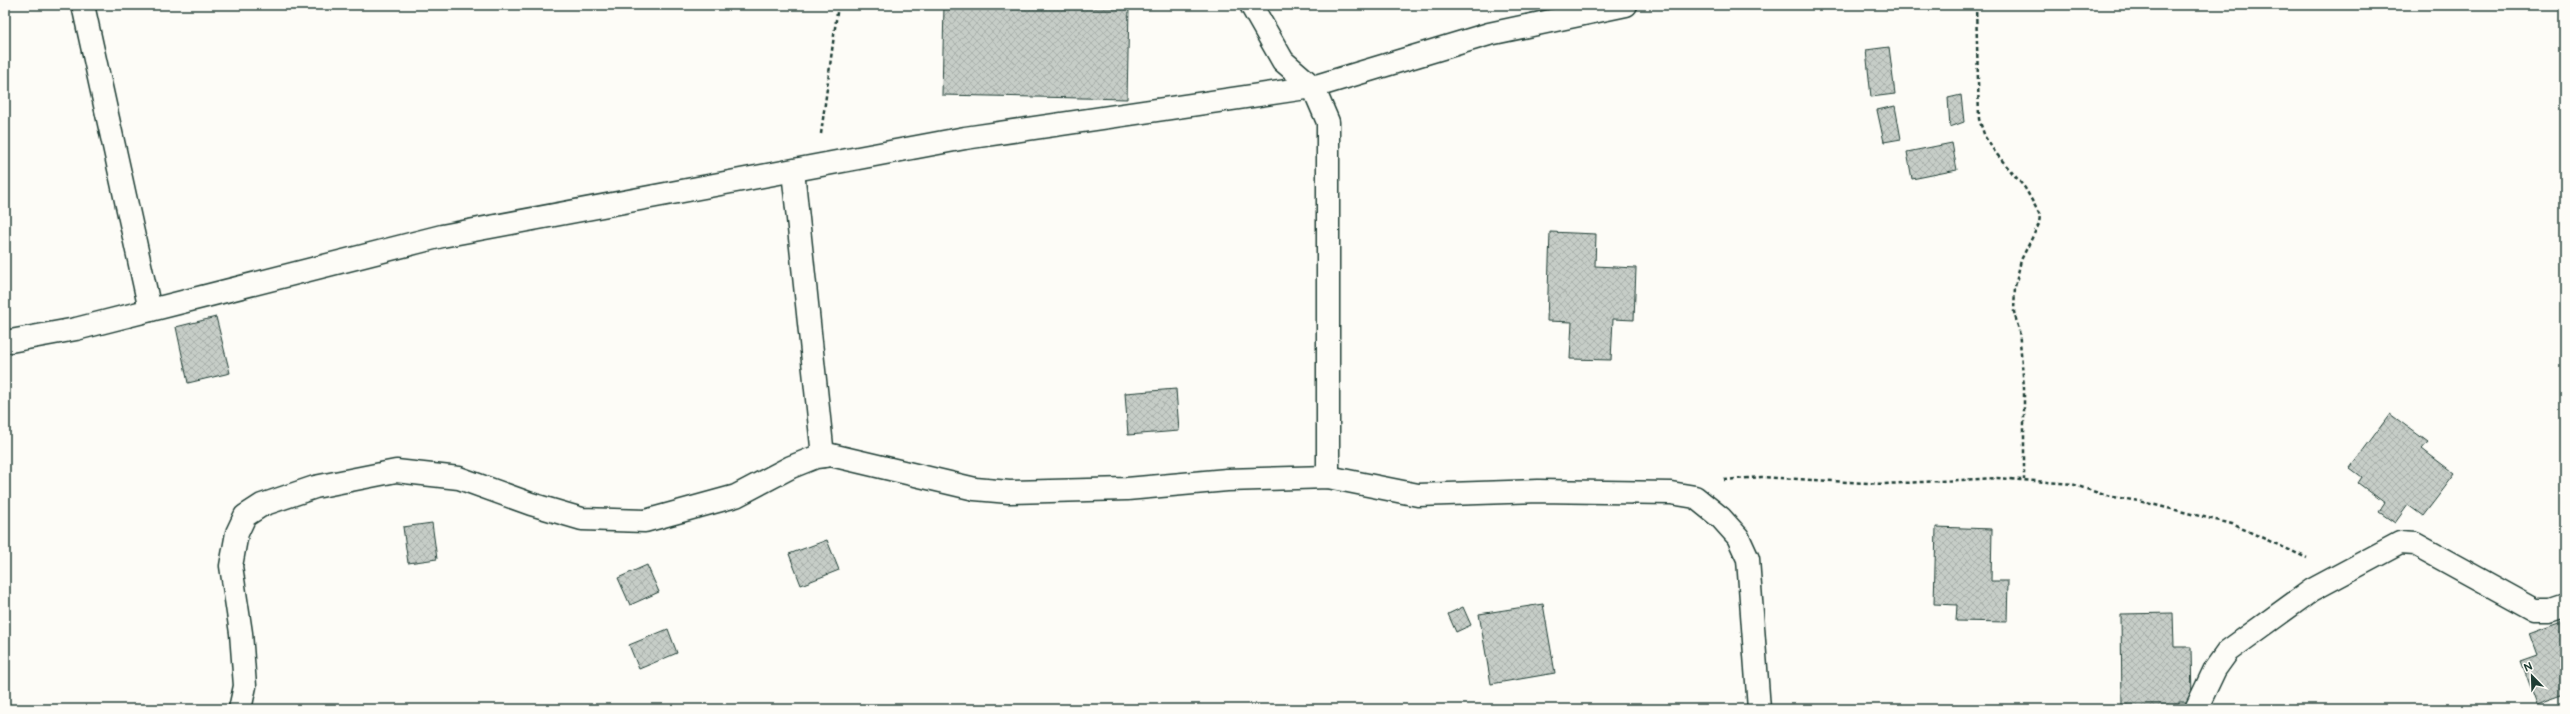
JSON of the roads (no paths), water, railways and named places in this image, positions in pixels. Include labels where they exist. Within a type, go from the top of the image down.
[{"type":"street","points":[[83,5],[150,310]]},
{"type":"street","points":[[1251,5],[1283,62],[1314,86],[1328,122],[1328,477]]},
{"type":"street","points":[[5,342],[76,330],[442,236],[965,138],[1314,86],[1489,34],[1626,5]]},
{"type":"street","points":[[793,171],[823,456]]},
{"type":"street","points":[[240,709],[245,686],[241,633],[230,566],[237,533],[245,516],[262,505],[315,487],[396,471],[460,478],[531,504],[582,519],[645,521],[736,496],[791,467],[823,456],[844,456],[975,489],[1010,492],[1120,490],[1227,480],[1328,477],[1418,495],[1538,491],[1671,493],[1695,497],[1721,518],[1738,537],[1748,559],[1760,709]]},
{"type":"street","points":[[2196,709],[2215,669],[2228,651],[2312,590],[2400,543],[2407,542],[2415,544],[2535,610],[2550,610],[2565,605]]}]
